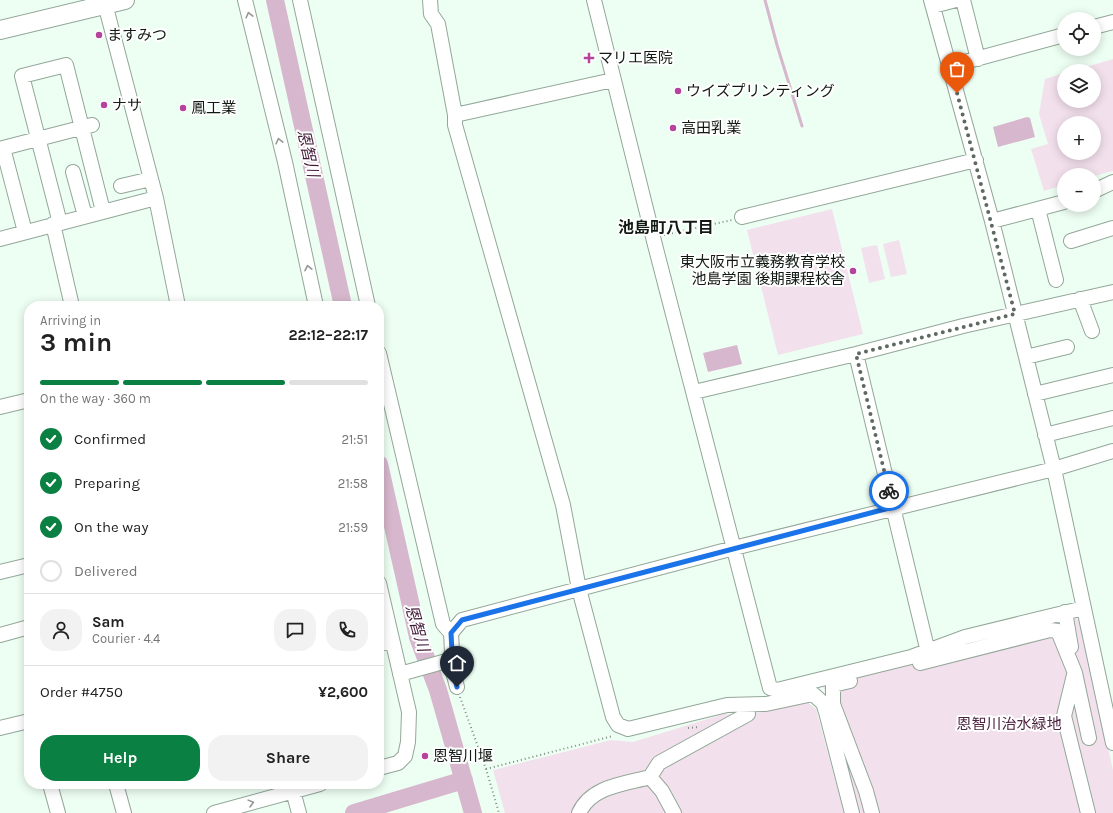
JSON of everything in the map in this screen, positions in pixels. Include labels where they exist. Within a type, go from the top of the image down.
[{"type":"main road","points":[[0,30],[105,2],[125,0]]},
{"type":"street","points":[[245,0],[284,162],[315,301]]},
{"type":"street","points":[[300,0],[367,301]]},
{"type":"street","points":[[430,0],[431,14],[438,24],[455,115],[454,126],[563,505],[578,589],[613,717],[618,725],[628,729],[727,705],[823,700]]},
{"type":"street","points":[[594,0],[653,237],[770,688],[778,690],[928,652],[965,637],[1084,608]]},
{"type":"street","points":[[956,0],[932,3],[992,221],[1054,469],[1113,743]]},
{"type":"street","points":[[963,0],[978,58]]},
{"type":"street","points":[[105,2],[156,198],[177,301]]},
{"type":"street","points":[[1101,25],[1113,22]]},
{"type":"street","points":[[950,66],[1057,37]]},
{"type":"street","points":[[71,301],[57,224],[22,76],[66,65],[87,127],[103,212]]},
{"type":"street","points":[[455,115],[613,80]]},
{"type":"street","points":[[25,232],[3,148],[87,127]]},
{"type":"street","points":[[742,218],[976,160]]},
{"type":"street","points":[[73,172],[85,216]]},
{"type":"street","points":[[121,186],[151,179]]},
{"type":"street","points":[[1101,188],[1113,182]]},
{"type":"street","points":[[0,239],[156,198]]},
{"type":"street","points":[[992,221],[1057,204]]},
{"type":"street","points":[[1038,209],[1056,280]]},
{"type":"street","points":[[1071,241],[1113,228]]},
{"type":"street","points":[[694,392],[856,354],[963,326],[1113,292]]},
{"type":"street","points":[[1080,299],[1092,331]]},
{"type":"street","points":[[1026,357],[1068,347]]},
{"type":"street","points":[[856,354],[928,652]]},
{"type":"street","points":[[384,374],[443,624],[451,633],[452,652],[450,660],[457,687]]},
{"type":"street","points":[[1035,394],[1113,375]]},
{"type":"street","points":[[0,406],[24,401]]},
{"type":"street","points":[[1045,434],[1113,418]]},
{"type":"street","points":[[451,633],[462,620],[734,548],[893,507],[1054,469],[1113,452]]},
{"type":"street","points":[[0,572],[24,566]]},
{"type":"street","points":[[1065,612],[1075,673],[1089,738]]},
{"type":"street","points":[[0,635],[24,629]]},
{"type":"street","points":[[823,700],[833,685],[1050,630],[1058,631],[1075,673],[1064,716],[1088,813]]},
{"type":"street","points":[[384,767],[398,763],[405,756],[408,742],[409,712],[400,674],[385,642]]},
{"type":"street","points":[[400,674],[450,660]]},
{"type":"street","points":[[820,679],[823,700],[852,813]]},
{"type":"street","points":[[823,700],[866,791],[872,813]]},
{"type":"street","points":[[579,813],[582,806],[592,795],[611,787],[650,777],[659,763],[748,714]]},
{"type":"street","points":[[0,728],[24,721]]},
{"type":"street","points":[[650,777],[662,791],[674,813]]},
{"type":"street","points":[[51,789],[58,813]]},
{"type":"street","points":[[117,789],[124,813]]},
{"type":"street","points":[[214,813],[301,789]]},
{"type":"street","points":[[293,791],[299,813]]},
{"type":"path","points":[[653,237],[742,218]]},
{"type":"path","points":[[457,687],[486,769],[499,813]]},
{"type":"path","points":[[682,728],[709,727],[713,734]]},
{"type":"path","points":[[486,769],[612,736],[619,737]]},
{"type":"green space","points":[[1113,59],[1113,171],[1101,174],[1101,168],[1057,168],[1057,187],[1044,191],[1031,149],[1048,144],[1039,114],[1045,79],[1057,75],[1057,108],[1101,108],[1101,64],[1096,64]]},
{"type":"green space","points":[[832,209],[863,334],[778,355],[747,230]]},
{"type":"green space","points":[[899,240],[907,274],[891,277],[883,244]]},
{"type":"green space","points":[[877,245],[885,279],[869,283],[861,248]]},
{"type":"green space","name":"恩智川治水緑地","points":[[1069,616],[1079,620],[1113,770],[1113,813],[858,813],[823,685],[966,643]]},
{"type":"green space","points":[[807,702],[816,709],[844,813],[505,813],[493,770],[611,740],[633,742],[724,714],[759,713]]},
{"type":"shaded area","points":[[1027,117],[1030,118],[1035,137],[998,147],[993,127]]},
{"type":"shaded area","points":[[737,345],[742,364],[708,372],[703,353]]},
{"type":"waterway","name":"恩智川","points":[[275,0],[342,301]]},
{"type":"waterway","points":[[765,0],[802,126]]},
{"type":"waterway","name":"恩智川","points":[[384,486],[418,637],[438,690],[473,813]]},
{"type":"waterway","points":[[354,813],[464,780]]},
{"type":"way so far","points":[[889,491],[856,354],[1015,314],[992,221],[957,93]]},
{"type":"place","name":"ますみつ","points":[[99,35]]},
{"type":"place","name":"マリエ医院","points":[[589,58]]},
{"type":"place","name":"ウイズプリンティング","points":[[678,91]]},
{"type":"place","name":"ナサ","points":[[104,105]]},
{"type":"place","name":"鳳工業","points":[[183,108]]},
{"type":"place","name":"高田乳業","points":[[673,128]]},
{"type":"place","name":"東大阪市立義務教育学校 池島学園 後期課程校舎","points":[[853,271]]},
{"type":"place","name":"恩智川堰","points":[[425,756]]},
{"type":"district","name":"池島町八丁目","points":[[666,227]]},
{"type":"route","points":[[457,687],[450,660],[452,652],[451,633],[462,620],[893,507],[889,491]]}]
